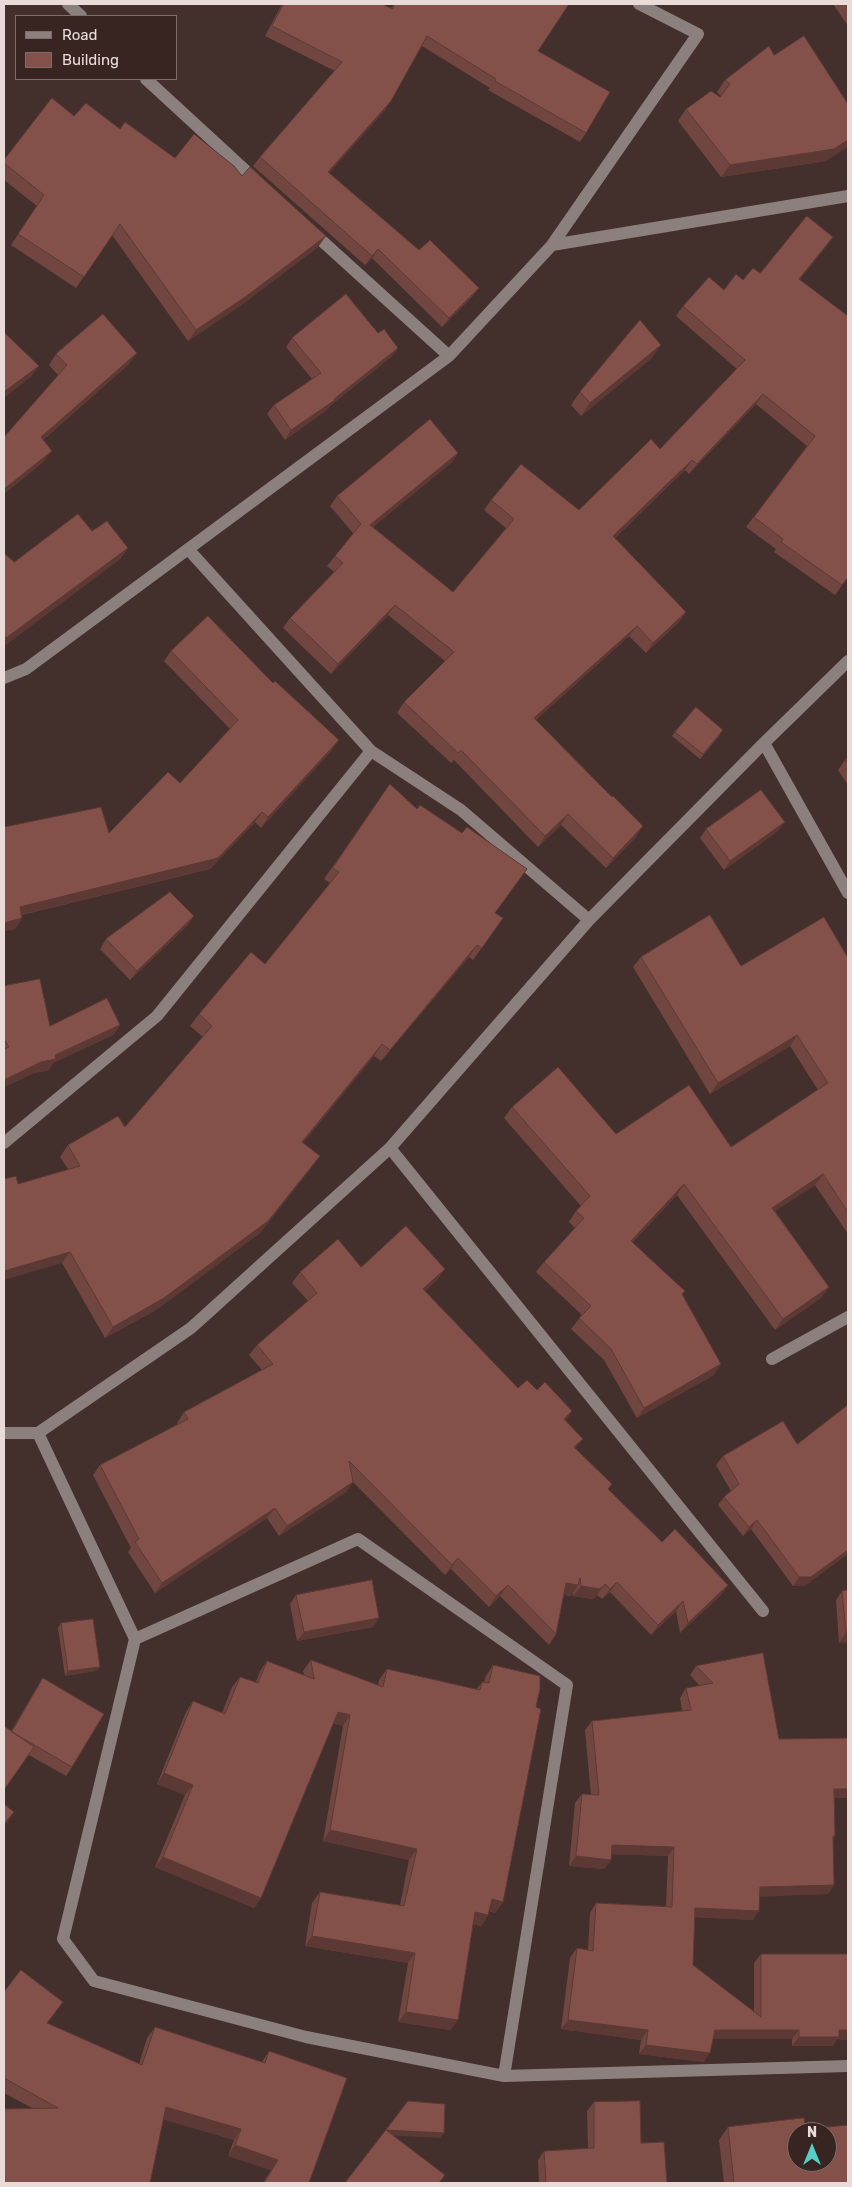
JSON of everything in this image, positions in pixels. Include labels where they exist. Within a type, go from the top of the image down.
[{"type":"street","points":[[68,4],[80,15]]},
{"type":"street","points":[[4,678],[26,669],[449,356],[552,245],[698,34],[639,4]]},
{"type":"street","points":[[147,80],[272,195]]},
{"type":"street","points":[[552,245],[848,196]]},
{"type":"street","points":[[301,222],[449,356]]},
{"type":"street","points":[[188,549],[371,751],[462,810],[589,920]]},
{"type":"street","points":[[4,1433],[38,1434],[191,1328],[390,1148],[589,920],[848,661]]},
{"type":"street","points":[[764,743],[848,894]]},
{"type":"street","points":[[4,1143],[156,1016],[371,751]]},
{"type":"street","points":[[390,1148],[763,1611]]},
{"type":"street","points":[[772,1359],[848,1316]]},
{"type":"street","points":[[38,1434],[135,1640],[63,1940],[94,1981],[306,2037],[504,2076],[848,2066]]},
{"type":"street","points":[[135,1640],[358,1539],[567,1685],[504,2076]]},
{"type":"building","points":[[284,4],[382,4],[392,9],[395,4],[569,4],[538,51],[610,92],[586,133],[495,81],[496,79],[427,36],[391,101],[328,172],[419,250],[430,240],[479,288],[449,318],[378,249],[372,256],[260,157],[342,62],[272,26]]},
{"type":"building","points":[[804,36],[848,104],[848,140],[834,149],[730,165],[686,109],[711,91],[720,97],[730,84],[725,80],[769,46],[774,55]]},
{"type":"building","points":[[52,98],[74,116],[86,103],[120,129],[125,122],[175,158],[194,134],[234,166],[242,176],[250,167],[326,236],[248,295],[196,330],[120,224],[84,277],[18,234],[44,195],[4,163],[4,160]]},
{"type":"building","points":[[807,216],[833,237],[799,279],[848,316],[848,577],[842,585],[781,542],[783,539],[754,517],[815,436],[763,394],[697,464],[692,460],[613,536],[686,612],[653,643],[637,626],[534,718],[643,826],[613,858],[568,814],[545,836],[461,750],[458,753],[404,702],[454,652],[395,605],[338,664],[290,618],[343,563],[335,556],[361,524],[337,496],[430,419],[458,453],[370,525],[453,592],[514,519],[491,500],[521,464],[579,510],[651,439],[660,449],[745,360],[683,306],[709,277],[724,290],[736,274],[743,280],[753,268],[760,273]]},
{"type":"building","points":[[346,294],[378,333],[384,329],[398,348],[335,400],[291,430],[274,405],[321,373],[292,338]]},
{"type":"building","points":[[103,314],[137,353],[41,437],[52,451],[4,489],[4,437],[67,365],[56,354]]},
{"type":"building","points":[[640,320],[661,345],[590,403],[580,392]]},
{"type":"building","points":[[4,332],[39,366],[4,392]]},
{"type":"building","points":[[78,514],[92,531],[107,521],[128,548],[6,638],[4,635],[4,553],[14,562]]},
{"type":"building","points":[[208,616],[273,683],[275,681],[339,740],[268,817],[262,812],[218,858],[20,907],[22,918],[4,923],[4,827],[101,807],[109,833],[168,772],[180,783],[238,720],[171,651]]},
{"type":"building","points":[[696,707],[723,730],[703,754],[675,732]]},
{"type":"building","points":[[390,784],[417,809],[420,805],[462,833],[467,827],[527,869],[495,913],[503,918],[482,948],[477,945],[390,1050],[382,1044],[302,1142],[320,1156],[268,1221],[164,1298],[113,1327],[70,1252],[4,1271],[4,1179],[16,1176],[18,1184],[80,1166],[68,1145],[118,1116],[125,1127],[212,1026],[199,1014],[251,952],[265,964],[339,872],[333,868]]},
{"type":"building","points":[[761,790],[785,822],[730,861],[706,829]]},
{"type":"building","points":[[170,892],[194,916],[137,971],[106,939]]},
{"type":"building","points":[[710,915],[741,966],[824,917],[848,958],[848,1212],[823,1174],[772,1208],[829,1287],[783,1319],[684,1184],[631,1241],[685,1291],[682,1294],[721,1364],[644,1408],[611,1349],[579,1318],[591,1306],[544,1262],[584,1218],[576,1211],[590,1196],[512,1107],[558,1067],[616,1134],[689,1085],[731,1147],[828,1083],[797,1035],[718,1083],[641,957]]},
{"type":"building","points":[[40,979],[50,1026],[107,998],[120,1025],[55,1055],[56,1059],[41,1062],[4,1080],[4,1049],[9,1047],[4,1039],[4,986]]},
{"type":"building","points":[[406,1226],[445,1269],[423,1289],[518,1388],[527,1380],[537,1390],[545,1382],[572,1411],[564,1419],[583,1439],[574,1447],[612,1484],[608,1489],[662,1542],[675,1529],[728,1585],[688,1623],[683,1601],[658,1625],[617,1582],[610,1589],[605,1584],[600,1589],[581,1586],[580,1578],[578,1585],[566,1583],[556,1634],[508,1585],[496,1596],[458,1558],[452,1565],[349,1461],[353,1482],[287,1526],[275,1508],[162,1583],[135,1542],[139,1539],[100,1465],[188,1419],[184,1412],[273,1364],[257,1345],[317,1293],[300,1272],[338,1239],[361,1267]]},
{"type":"building","points":[[848,1405],[848,1550],[811,1577],[799,1577],[757,1520],[749,1527],[724,1497],[739,1484],[723,1456],[783,1421],[797,1444]]},
{"type":"building","points":[[372,1580],[379,1618],[304,1632],[296,1595]]},
{"type":"building","points":[[848,1590],[848,1633],[846,1633],[842,1591]]},
{"type":"building","points":[[93,1619],[100,1667],[68,1671],[61,1623]]},
{"type":"building","points":[[763,1653],[779,1739],[848,1738],[848,1789],[834,1789],[834,1885],[760,1887],[759,1911],[695,1908],[693,1965],[761,2017],[761,1954],[848,1954],[848,2030],[839,2030],[839,2037],[799,2037],[799,2030],[715,2030],[710,2053],[646,2045],[648,2030],[568,2020],[577,1948],[593,1951],[596,1903],[672,1907],[674,1847],[612,1845],[611,1860],[576,1856],[582,1794],[599,1795],[592,1721],[691,1710],[686,1688],[713,1683],[696,1666]]},
{"type":"building","points":[[311,1660],[383,1687],[387,1669],[480,1690],[482,1682],[489,1683],[493,1665],[540,1676],[540,1689],[536,1707],[541,1709],[503,1902],[492,1899],[488,1915],[475,1912],[458,2020],[406,2012],[415,1953],[312,1936],[320,1892],[404,1906],[417,1849],[330,1830],[350,1715],[338,1712],[261,1898],[163,1857],[193,1785],[164,1773],[193,1701],[225,1714],[240,1677],[258,1683],[267,1661],[314,1679]]},
{"type":"building","points":[[43,1678],[104,1714],[72,1767],[12,1732]]},
{"type":"building","points":[[4,1726],[34,1747],[4,1790]]},
{"type":"building","points":[[4,1804],[14,1812],[4,1824]]},
{"type":"building","points":[[21,1970],[63,2002],[47,2023],[142,2065],[155,2027],[265,2063],[269,2051],[347,2078],[309,2183],[264,2183],[278,2160],[235,2145],[241,2129],[166,2107],[150,2183],[4,2183],[4,2109],[58,2108],[4,2078],[4,1992]]},
{"type":"building","points":[[408,2101],[445,2104],[444,2133],[386,2130]]},
{"type":"building","points":[[640,2101],[641,2143],[664,2142],[667,2183],[546,2183],[544,2151],[594,2148],[594,2102]]},
{"type":"building","points":[[804,2118],[805,2122],[787,2122],[787,2172],[837,2172],[837,2126],[848,2125],[848,2183],[734,2183],[728,2127]]},
{"type":"building","points":[[386,2130],[445,2175],[439,2183],[345,2183]]}]
